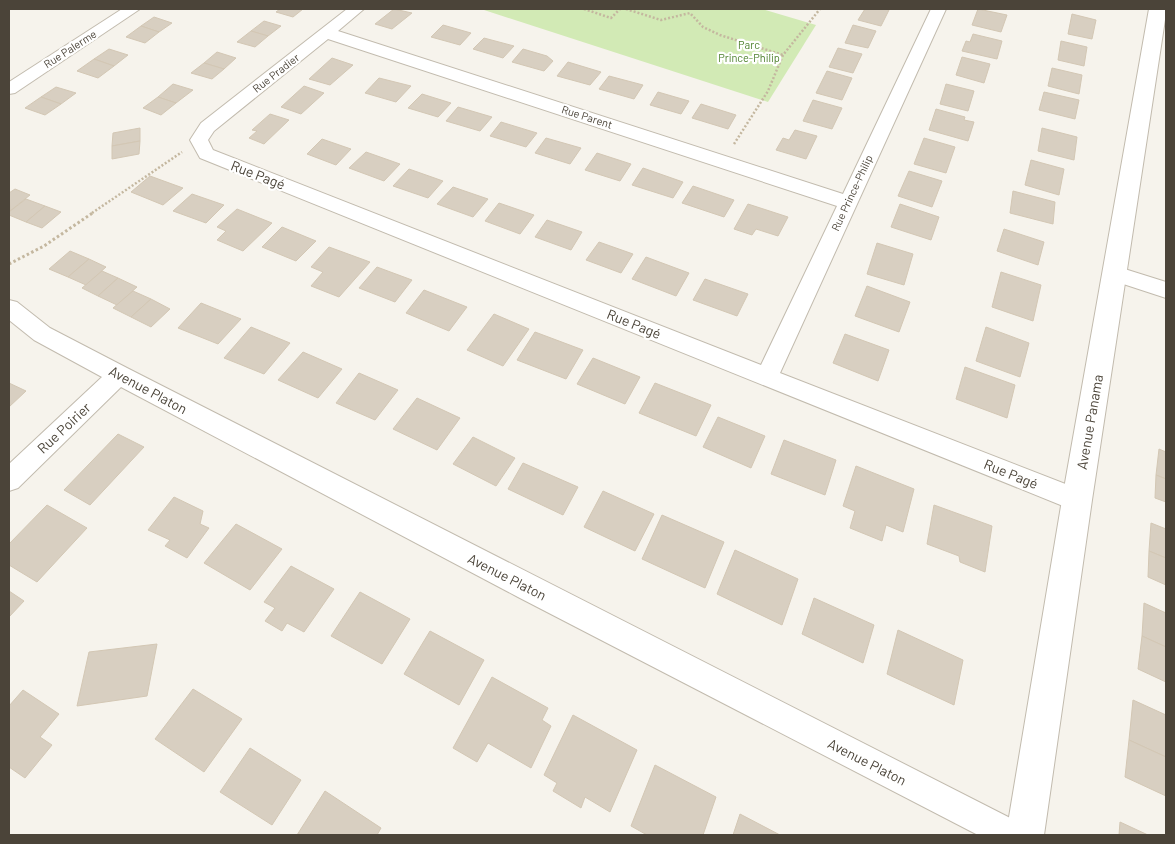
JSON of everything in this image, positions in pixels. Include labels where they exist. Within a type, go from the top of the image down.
[{"type":"street","name":"Rue Palerme","points":[[9,89],[132,9]]},
{"type":"street","name":"Rue Pradier","points":[[199,140],[207,127],[356,9]]},
{"type":"street","name":"Rue Prince-Philip","points":[[767,377],[847,202],[939,9]]},
{"type":"street","name":"Avenue Panama","points":[[1025,835],[1077,500],[1158,9]]},
{"type":"street","name":"Rue Parent","points":[[327,32],[847,202]]},
{"type":"street","name":"Rue Pagé","points":[[199,140],[206,154],[228,164],[1077,500]]},
{"type":"street","points":[[1115,274],[1166,290]]},
{"type":"street","name":"Avenue Platon","points":[[9,308],[42,334],[119,375],[528,588],[1011,835]]},
{"type":"street","name":"Rue Poirier","points":[[9,480],[119,375]]},
{"type":"path","points":[[584,9],[610,18],[620,9]]},
{"type":"path","points":[[626,9],[661,20],[690,13],[703,27],[720,35],[783,55]]},
{"type":"path","points":[[723,161],[768,91],[783,55],[820,9]]},
{"type":"path","points":[[9,264],[34,253],[139,179],[199,140]]},
{"type":"green space","name":"Parc Prince-Philip","points":[[481,9],[762,9],[816,25],[768,102]]},
{"type":"building","points":[[280,9],[303,9],[293,17],[276,12]]},
{"type":"building","points":[[394,9],[412,13],[392,29],[375,24]]},
{"type":"building","points":[[865,9],[889,10],[881,26],[858,20]]},
{"type":"building","points":[[978,9],[1007,15],[1001,32],[972,25]]},
{"type":"building","points":[[1072,14],[1096,20],[1092,39],[1068,34]]},
{"type":"building","points":[[154,17],[172,23],[159,32],[141,26]]},
{"type":"building","points":[[264,21],[281,26],[268,36],[251,31]]},
{"type":"building","points":[[443,25],[471,33],[460,45],[431,37]]},
{"type":"building","points":[[853,25],[876,31],[868,48],[845,43]]},
{"type":"building","points":[[141,26],[159,32],[145,43],[126,37]]},
{"type":"building","points":[[251,31],[268,36],[255,47],[237,42]]},
{"type":"building","points":[[973,34],[1002,41],[997,59],[962,51],[966,41],[970,42]]},
{"type":"building","points":[[484,38],[514,46],[503,58],[473,49]]},
{"type":"building","points":[[1061,41],[1087,47],[1084,66],[1058,60]]},
{"type":"building","points":[[838,48],[862,54],[853,73],[829,67]]},
{"type":"building","points":[[109,49],[128,55],[114,66],[94,59]]},
{"type":"building","points":[[523,49],[547,56],[553,61],[544,71],[512,62]]},
{"type":"building","points":[[217,52],[236,58],[224,69],[204,63]]},
{"type":"building","points":[[962,57],[990,64],[984,83],[956,75]]},
{"type":"building","points":[[332,58],[353,65],[330,85],[309,79]]},
{"type":"building","points":[[94,59],[114,66],[98,78],[77,71]]},
{"type":"building","points":[[568,62],[601,72],[590,85],[557,76]]},
{"type":"building","points":[[204,63],[224,69],[212,79],[191,73]]},
{"type":"building","points":[[1052,68],[1082,75],[1079,94],[1048,86]]},
{"type":"building","points":[[827,71],[852,78],[842,100],[816,93]]},
{"type":"building","points":[[609,76],[643,85],[634,99],[599,89]]},
{"type":"building","points":[[379,78],[411,86],[396,102],[365,93]]},
{"type":"building","points":[[173,84],[193,90],[176,103],[158,97]]},
{"type":"building","points":[[946,84],[974,91],[968,111],[940,104]]},
{"type":"building","points":[[304,86],[324,93],[301,114],[281,107]]},
{"type":"building","points":[[56,87],[76,93],[61,104],[41,97]]},
{"type":"building","points":[[658,92],[689,101],[681,114],[650,105]]},
{"type":"building","points":[[1044,92],[1079,100],[1075,119],[1039,110]]},
{"type":"building","points":[[422,94],[451,103],[438,117],[408,108]]},
{"type":"building","points":[[41,97],[61,104],[45,115],[25,108]]},
{"type":"building","points":[[158,97],[176,103],[161,115],[143,108]]},
{"type":"building","points":[[813,100],[842,108],[832,129],[803,121]]},
{"type":"building","points":[[701,104],[736,115],[728,129],[692,118]]},
{"type":"building","points":[[458,107],[492,117],[480,131],[446,121]]},
{"type":"building","points":[[936,109],[965,117],[964,120],[974,122],[968,141],[929,130]]},
{"type":"building","points":[[270,114],[289,120],[264,144],[249,138],[257,131],[252,130]]},
{"type":"building","points":[[501,122],[537,133],[526,147],[490,136]]},
{"type":"building","points":[[140,128],[140,141],[112,146],[113,133]]},
{"type":"building","points":[[1042,128],[1077,137],[1074,160],[1038,151]]},
{"type":"building","points":[[795,130],[817,136],[806,159],[776,150],[783,138],[789,140]]},
{"type":"building","points":[[546,138],[581,148],[570,164],[535,153]]},
{"type":"building","points":[[924,138],[955,147],[946,173],[914,164]]},
{"type":"building","points":[[322,139],[351,149],[336,165],[307,154]]},
{"type":"building","points":[[140,141],[139,154],[112,159],[112,146]]},
{"type":"building","points":[[366,152],[400,164],[384,181],[349,168]]},
{"type":"building","points":[[597,153],[631,164],[620,181],[585,170]]},
{"type":"building","points":[[1031,160],[1064,169],[1059,195],[1025,185]]},
{"type":"building","points":[[643,168],[683,182],[673,198],[632,185]]},
{"type":"building","points":[[409,169],[443,181],[428,198],[393,186]]},
{"type":"building","points":[[909,171],[942,181],[932,207],[898,196]]},
{"type":"building","points":[[150,176],[183,188],[163,205],[131,192]]},
{"type":"building","points":[[693,186],[734,200],[724,217],[682,203]]},
{"type":"building","points":[[453,187],[488,199],[473,217],[437,204]]},
{"type":"building","points":[[15,189],[30,195],[10,211],[9,193]]},
{"type":"building","points":[[1013,191],[1055,202],[1053,224],[1010,213]]},
{"type":"building","points":[[192,194],[224,205],[206,223],[173,211]]},
{"type":"building","points":[[26,199],[45,206],[26,222],[9,215],[9,212]]},
{"type":"building","points":[[499,203],[534,215],[520,234],[485,221]]},
{"type":"building","points":[[748,204],[788,217],[778,236],[756,229],[752,235],[734,229]]},
{"type":"building","points":[[900,204],[939,217],[931,240],[891,227]]},
{"type":"building","points":[[45,206],[61,212],[42,228],[26,222]]},
{"type":"building","points":[[237,209],[272,223],[243,251],[217,240],[226,231],[217,227]]},
{"type":"building","points":[[547,220],[582,232],[571,250],[535,237]]},
{"type":"building","points":[[282,227],[316,241],[296,261],[262,247]]},
{"type":"building","points":[[1004,229],[1044,242],[1038,265],[997,251]]},
{"type":"building","points":[[599,242],[633,254],[621,273],[586,260]]},
{"type":"building","points":[[877,243],[913,254],[904,285],[867,274]]},
{"type":"building","points":[[329,247],[370,262],[339,297],[311,286],[323,272],[311,267]]},
{"type":"building","points":[[70,251],[89,259],[68,277],[49,269]]},
{"type":"building","points":[[646,257],[689,273],[676,296],[632,279]]},
{"type":"building","points":[[89,259],[106,267],[86,285],[68,277]]},
{"type":"building","points":[[377,267],[412,280],[395,302],[359,288]]},
{"type":"building","points":[[102,271],[118,278],[98,296],[82,288]]},
{"type":"building","points":[[1001,272],[1041,285],[1033,321],[992,307]]},
{"type":"building","points":[[118,278],[137,287],[117,305],[98,296]]},
{"type":"building","points":[[705,279],[748,294],[737,316],[693,300]]},
{"type":"building","points":[[867,286],[910,302],[899,332],[855,316]]},
{"type":"building","points":[[424,290],[467,307],[449,331],[406,313]]},
{"type":"building","points":[[133,291],[151,299],[131,317],[113,308]]},
{"type":"building","points":[[151,299],[170,309],[151,327],[131,317]]},
{"type":"building","points":[[201,303],[241,319],[218,344],[178,328]]},
{"type":"building","points":[[494,314],[529,329],[503,366],[467,350]]},
{"type":"building","points":[[251,327],[290,343],[264,374],[224,358]]},
{"type":"building","points":[[986,327],[1029,343],[1020,377],[976,361]]},
{"type":"building","points":[[535,332],[583,350],[566,379],[517,360]]},
{"type":"building","points":[[845,334],[889,350],[878,381],[833,363]]},
{"type":"building","points":[[303,352],[342,369],[318,398],[278,380]]},
{"type":"building","points":[[593,358],[640,377],[625,404],[577,384]]},
{"type":"building","points":[[965,367],[1015,385],[1007,418],[956,399]]},
{"type":"building","points":[[359,373],[398,390],[375,420],[336,403]]},
{"type":"building","points":[[9,383],[26,391],[9,407]]},
{"type":"building","points":[[655,383],[711,405],[696,436],[639,413]]},
{"type":"building","points":[[417,398],[460,418],[437,450],[393,429]]},
{"type":"building","points":[[718,417],[765,436],[751,468],[703,447]]},
{"type":"building","points":[[118,434],[144,447],[90,505],[64,490]]},
{"type":"building","points":[[473,437],[515,458],[496,486],[453,464]]},
{"type":"building","points":[[784,440],[836,460],[825,495],[771,474]]},
{"type":"building","points":[[1159,449],[1166,452],[1166,479],[1156,475]]},
{"type":"building","points":[[523,463],[578,487],[563,515],[508,489]]},
{"type":"building","points":[[856,466],[914,489],[903,532],[886,525],[882,541],[850,528],[855,511],[843,506]]},
{"type":"building","points":[[1156,475],[1166,479],[1166,502],[1155,498]]},
{"type":"building","points":[[603,491],[654,514],[635,551],[584,527]]},
{"type":"building","points":[[174,497],[203,511],[200,524],[209,528],[187,558],[165,546],[170,540],[148,530]]},
{"type":"building","points":[[47,505],[87,528],[37,582],[9,565],[9,544]]},
{"type":"building","points":[[934,505],[992,526],[985,572],[960,562],[959,556],[927,544]]},
{"type":"building","points":[[662,515],[724,542],[705,588],[642,559]]},
{"type":"building","points":[[1151,523],[1166,529],[1166,558],[1149,551]]},
{"type":"building","points":[[236,524],[282,549],[250,590],[204,563]]},
{"type":"building","points":[[735,550],[798,579],[782,625],[717,594]]},
{"type":"building","points":[[1149,551],[1166,558],[1166,585],[1148,577]]},
{"type":"building","points":[[291,566],[334,589],[304,632],[287,623],[282,631],[265,621],[275,608],[264,602]]},
{"type":"building","points":[[9,591],[24,601],[9,617]]},
{"type":"building","points":[[360,592],[410,619],[382,664],[331,636]]},
{"type":"building","points":[[814,598],[874,625],[863,663],[802,634]]},
{"type":"building","points":[[1144,603],[1166,613],[1166,647],[1142,636]]},
{"type":"building","points":[[898,630],[963,660],[954,705],[887,674]]},
{"type":"building","points":[[430,631],[484,660],[459,705],[404,674]]},
{"type":"building","points":[[1142,636],[1166,647],[1166,682],[1138,669]]},
{"type":"building","points":[[157,644],[147,696],[77,706],[89,652]]},
{"type":"building","points":[[492,677],[548,708],[542,720],[551,726],[531,768],[488,743],[477,762],[453,748]]},
{"type":"building","points":[[193,689],[242,719],[204,772],[155,739]]},
{"type":"building","points":[[23,690],[59,714],[40,737],[52,745],[25,778],[9,767],[9,706]]},
{"type":"building","points":[[1133,700],[1166,715],[1166,757],[1129,740]]},
{"type":"building","points":[[573,715],[637,750],[610,812],[585,797],[581,808],[553,791],[557,783],[544,775]]},
{"type":"building","points":[[1129,740],[1166,757],[1166,796],[1125,777]]},
{"type":"building","points":[[250,748],[301,780],[272,825],[220,792]]},
{"type":"building","points":[[655,765],[716,797],[703,835],[647,835],[631,826]]},
{"type":"building","points":[[325,791],[381,828],[377,835],[297,835]]},
{"type":"building","points":[[740,814],[780,835],[733,835]]},
{"type":"building","points":[[1120,822],[1148,835],[1119,835]]}]
